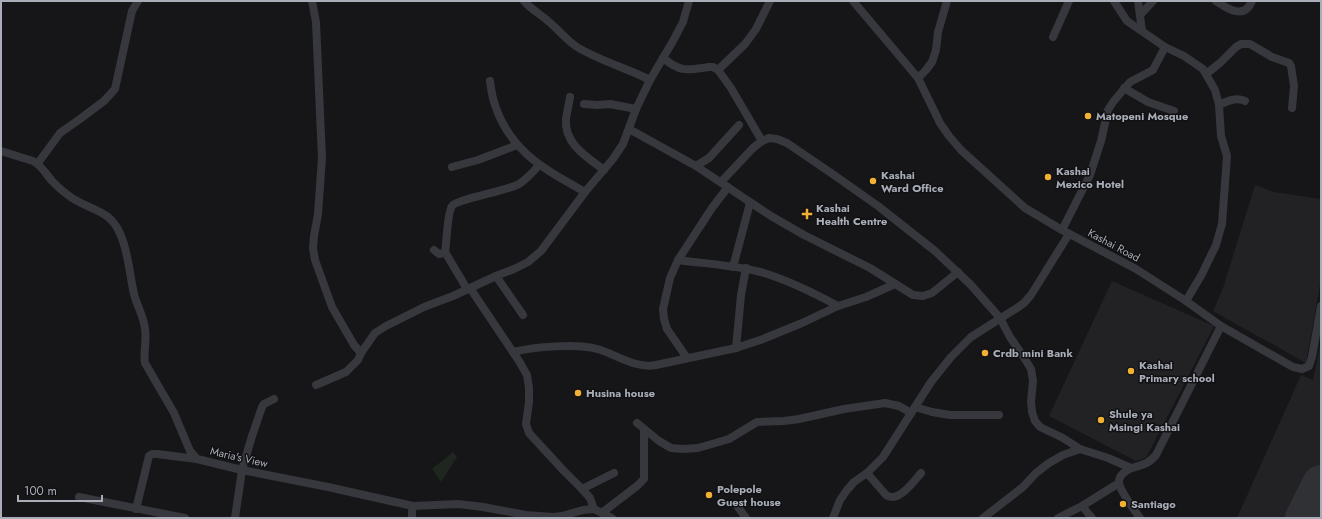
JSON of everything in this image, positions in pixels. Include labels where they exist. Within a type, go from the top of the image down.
[{"type":"street","points":[[38,163],[60,133],[104,101],[115,89],[132,11],[138,1]]},
{"type":"street","points":[[312,1],[316,22],[322,158],[318,214],[314,236],[314,254],[320,277],[332,307],[354,345],[362,353]]},
{"type":"street","points":[[524,1],[576,46],[596,57],[650,80]]},
{"type":"street","points":[[316,385],[346,372],[358,360],[375,334],[386,326],[424,307],[514,269],[528,262],[541,251],[623,144],[636,110],[650,80],[683,22],[689,1]]},
{"type":"street","points":[[718,70],[745,44],[756,29],[770,1]]},
{"type":"street","name":"Kashai Road","points":[[853,1],[918,78],[940,122],[949,136],[961,150],[1025,208],[1066,232],[1136,268],[1221,326],[1293,367],[1302,368],[1309,366],[1321,306]]},
{"type":"street","points":[[918,78],[932,62],[936,50],[938,32],[948,1]]},
{"type":"street","points":[[1054,37],[1069,1]]},
{"type":"street","points":[[1114,1],[1127,22],[1165,46],[1188,58],[1202,69],[1215,90],[1219,105],[1221,136],[1227,156],[1222,224],[1216,245],[1202,274],[1186,301]]},
{"type":"street","points":[[1138,1],[1142,31]]},
{"type":"street","points":[[1140,15],[1153,1]]},
{"type":"street","points":[[1216,1],[1234,11],[1242,11],[1247,9],[1252,1]]},
{"type":"street","points":[[1206,74],[1236,47],[1241,44],[1250,44],[1272,58],[1289,63],[1291,66],[1294,86],[1292,108]]},
{"type":"street","points":[[833,518],[840,500],[847,490],[883,457],[913,410],[951,356],[971,337],[1024,303],[1031,295],[1066,232],[1090,175],[1101,142],[1108,110],[1130,82],[1153,70],[1165,46]]},
{"type":"street","points":[[663,58],[678,68],[687,69],[713,67],[718,70],[731,88],[762,140]]},
{"type":"street","points":[[490,81],[498,112],[511,137],[517,145],[539,165],[585,192]]},
{"type":"street","points":[[1124,88],[1148,102],[1174,111]]},
{"type":"street","points":[[570,97],[566,120],[566,131],[569,138],[580,152],[604,170]]},
{"type":"street","points":[[1219,105],[1233,99],[1245,101]]},
{"type":"street","points":[[584,104],[610,104],[636,110]]},
{"type":"street","points":[[696,166],[710,158],[738,125]]},
{"type":"street","points":[[629,129],[696,166],[725,184],[750,203],[804,235],[870,268],[913,295],[928,295],[939,289],[958,272]]},
{"type":"street","points":[[687,358],[667,329],[664,319],[663,309],[670,278],[678,260],[712,208],[725,184],[753,148],[762,140],[769,138],[777,139],[788,144],[858,192],[900,223],[958,272],[1000,318],[1010,337],[1031,369],[1033,381],[1031,401],[1032,412],[1035,421],[1040,427],[1063,438],[1080,449],[1108,458],[1131,468]]},
{"type":"street","points":[[452,167],[478,160],[517,145]]},
{"type":"street","name":"Maria's View","points":[[1,151],[33,160],[38,163],[60,189],[71,198],[109,217],[120,233],[128,260],[134,294],[146,330],[145,363],[174,413],[190,451],[197,459],[413,506],[458,504],[483,507],[504,514],[553,517],[594,509],[603,512],[612,518]]},
{"type":"street","points":[[539,165],[529,176],[518,184],[457,202],[453,205],[450,210],[445,252],[468,289],[513,352],[527,376],[529,388],[526,424],[527,429],[534,440],[590,498],[594,509]]},
{"type":"street","points":[[733,267],[750,203]]},
{"type":"street","points":[[434,250],[439,254],[445,252]]},
{"type":"street","points":[[678,260],[746,268],[764,273],[796,284],[838,306]]},
{"type":"street","points":[[736,348],[741,294],[746,268]]},
{"type":"street","points":[[496,276],[523,315]]},
{"type":"street","points":[[513,352],[531,348],[590,347],[648,367],[736,348],[763,339],[838,306],[866,297],[895,284]]},
{"type":"street","points":[[1058,518],[1082,506],[1119,483],[1122,474],[1131,468],[1150,462],[1156,455],[1221,326]]},
{"type":"street","points":[[235,518],[242,470],[252,436],[262,407],[264,404],[274,399]]},
{"type":"street","points":[[637,423],[659,441],[671,448],[683,449],[698,448],[729,439],[757,422],[799,419],[844,409],[885,403],[913,410],[950,415],[999,415]]},
{"type":"street","points":[[603,512],[644,479],[644,429]]},
{"type":"street","points":[[983,518],[1023,487],[1036,473],[1049,463],[1063,455],[1080,449]]},
{"type":"street","points":[[138,518],[138,509],[149,456],[152,454],[157,454],[197,459]]},
{"type":"street","points":[[582,489],[614,473]]},
{"type":"street","points":[[867,473],[889,498],[898,496],[921,473]]},
{"type":"street","points":[[1119,483],[1140,518]]},
{"type":"street","points":[[79,497],[185,518]]},
{"type":"street","points":[[412,518],[413,506]]},
{"type":"street","points":[[1082,506],[1092,518]]},
{"type":"street","points":[[738,508],[746,518]]},
{"type":"shaded area","points":[[1255,185],[1274,192],[1321,199],[1321,279],[1306,363],[1213,311],[1223,288]]},
{"type":"shaded area","name":"Kashai Primary school","points":[[1112,281],[1214,326],[1146,458],[1136,461],[1049,416]]},
{"type":"shaded area","points":[[1321,341],[1321,518],[1237,518],[1301,375],[1313,380]]},
{"type":"shaded area","points":[[453,452],[457,457],[441,482],[432,469]]},
{"type":"runway","points":[[1304,518],[1321,484]]},
{"type":"place","name":"Matopeni Mosque","points":[[1088,116]]},
{"type":"place","name":"Kashai Mexico Hotel","points":[[1048,177]]},
{"type":"place","name":"Kashai Ward Office","points":[[873,181]]},
{"type":"place","name":"Kashai Health Centre","points":[[807,214]]},
{"type":"place","name":"Crdb mini Bank","points":[[985,353]]},
{"type":"place","name":"Kashai Primary school","points":[[1131,371]]},
{"type":"place","name":"Husina house","points":[[578,393]]},
{"type":"place","name":"Shule ya Msingi Kashai","points":[[1101,420]]},
{"type":"place","name":"Polepole Guest house","points":[[709,495]]},
{"type":"place","name":"Santiago","points":[[1123,504]]}]
